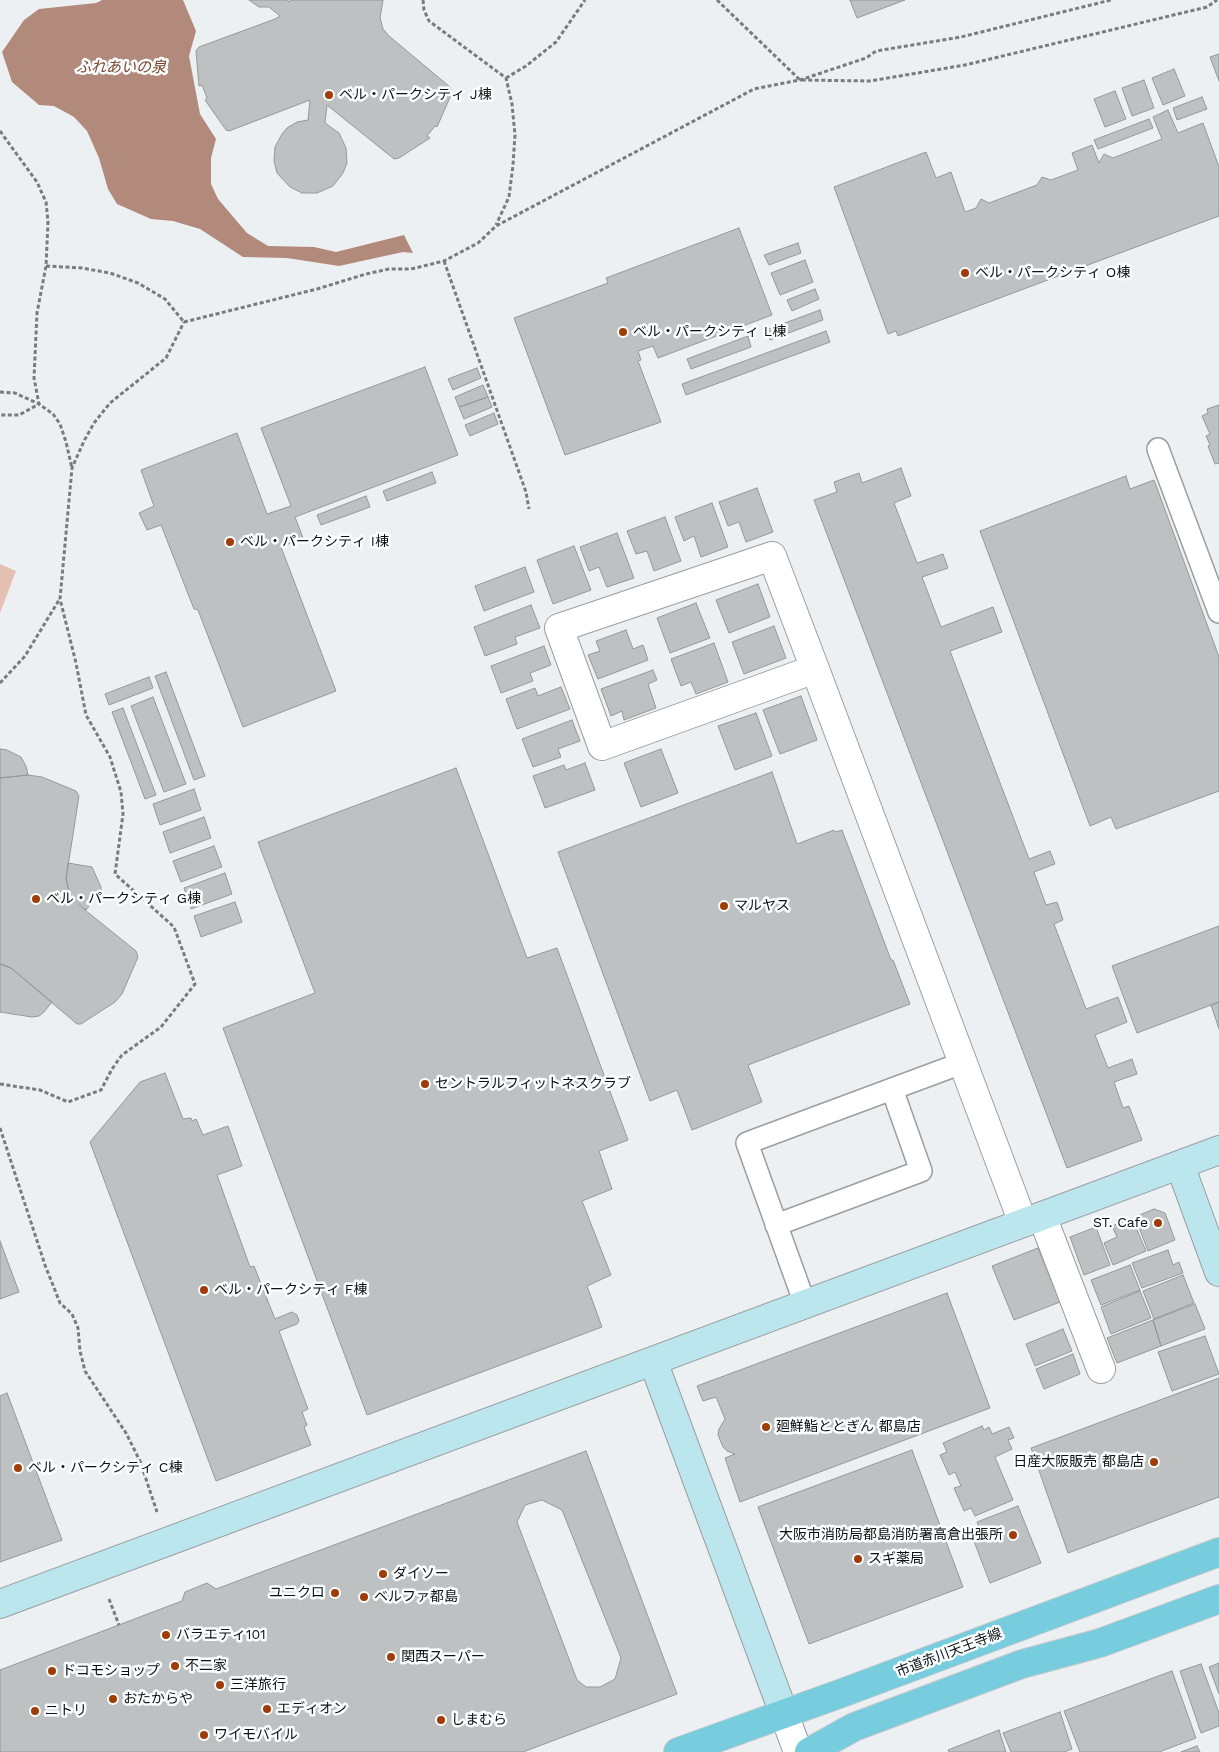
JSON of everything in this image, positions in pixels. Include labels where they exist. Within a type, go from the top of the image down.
[{"type":"main road","name":"市道赤川天王寺線","points":[[678,1752],[1219,1552]]},
{"type":"main road","points":[[809,1752],[854,1727],[1022,1664],[1100,1643],[1219,1599]]},
{"type":"street","points":[[815,669],[602,746],[558,628],[772,556],[815,669],[962,1062],[1101,1369]]},
{"type":"street","points":[[0,1604],[1219,1150]]},
{"type":"street","points":[[1180,1164],[1219,1272]]},
{"type":"street","points":[[653,1361],[798,1752]]},
{"type":"lane","points":[[1158,449],[1219,612]]},
{"type":"lane","points":[[805,1304],[747,1143],[962,1062]]},
{"type":"lane","points":[[776,1225],[921,1171],[892,1089]]},
{"type":"path","points":[[423,0],[424,10],[429,21],[506,78],[512,104],[515,135],[513,165],[509,197],[496,226]]},
{"type":"path","points":[[506,78],[526,66],[556,42],[585,0]]},
{"type":"path","points":[[716,0],[800,80],[870,81],[965,65],[1207,7],[1217,0]]},
{"type":"path","points":[[72,468],[94,423],[110,403],[166,358],[184,322],[307,292],[366,274],[389,269],[411,269],[444,261],[478,243],[496,226],[754,89],[800,80],[866,58],[876,51],[961,37],[1111,0]]},
{"type":"path","points":[[0,131],[37,182],[46,202],[48,222],[46,266],[37,313],[34,378],[39,404]]},
{"type":"path","points":[[444,261],[526,492],[529,509]]},
{"type":"path","points":[[46,266],[82,268],[110,273],[138,283],[165,299],[184,322]]},
{"type":"path","points":[[0,392],[15,393],[39,404],[53,414],[60,424],[66,442],[72,468],[60,599],[76,663],[86,715],[110,757],[121,792],[123,814],[115,874],[174,927],[196,984],[161,1027],[122,1055],[101,1090],[68,1102],[40,1090],[0,1084]]},
{"type":"path","points":[[0,415],[19,416],[39,404]]},
{"type":"path","points":[[0,683],[24,656],[60,599]]},
{"type":"path","points":[[0,1128],[60,1302],[72,1314],[78,1328],[80,1351],[85,1371],[126,1433],[140,1461],[160,1519]]},
{"type":"path","points":[[107,1594],[119,1625]]},
{"type":"shaded area","points":[[0,564],[16,571],[0,613]]},
{"type":"water","name":"ふれあいの泉","points":[[102,0],[183,0],[196,31],[189,56],[200,114],[216,139],[211,158],[211,184],[218,199],[247,233],[268,246],[314,247],[336,252],[404,235],[413,253],[403,252],[339,266],[287,258],[243,257],[200,229],[173,221],[151,219],[117,204],[108,189],[99,158],[87,131],[74,117],[54,106],[39,105],[12,82],[2,52],[24,20],[39,9],[96,3]]},
{"type":"building","name":"ベル・パークシティ J棟","points":[[249,0],[287,0],[289,2],[290,0],[383,0],[380,18],[383,29],[450,87],[452,93],[437,127],[435,126],[427,136],[430,138],[399,158],[394,159],[327,105],[325,123],[339,133],[346,148],[347,163],[343,173],[333,186],[317,193],[302,193],[290,187],[277,173],[274,161],[275,147],[287,128],[297,122],[308,120],[310,100],[229,131],[226,130],[205,100],[207,98],[202,85],[199,86],[196,51],[199,47],[280,16],[269,7],[259,7]]},
{"type":"building","points":[[850,0],[905,0],[857,18]]},
{"type":"building","points":[[1219,54],[1219,81],[1210,57]]},
{"type":"building","points":[[1174,69],[1185,96],[1163,105],[1152,78]]},
{"type":"building","points":[[1144,80],[1154,108],[1132,116],[1122,88]]},
{"type":"building","points":[[1115,91],[1126,119],[1105,127],[1094,99]]},
{"type":"building","points":[[1202,97],[1207,109],[1177,120],[1173,108]]},
{"type":"building","name":"ベル・パークシティ O棟","points":[[1168,110],[1178,133],[1203,123],[1219,167],[1219,216],[898,336],[896,331],[888,334],[834,187],[926,152],[936,178],[951,172],[965,212],[976,208],[981,199],[989,203],[1037,185],[1042,177],[1051,180],[1078,170],[1072,153],[1092,145],[1099,163],[1104,154],[1113,158],[1162,139],[1153,117]]},
{"type":"building","points":[[1149,119],[1153,128],[1098,149],[1094,140]]},
{"type":"building","name":"ベル・パークシティ L棟","points":[[739,228],[772,315],[658,358],[653,346],[638,351],[641,360],[638,361],[661,422],[565,455],[514,318],[608,283],[606,278]]},
{"type":"building","points":[[798,243],[801,253],[769,265],[764,255]]},
{"type":"building","points":[[805,260],[813,282],[780,295],[771,273]]},
{"type":"building","points":[[815,289],[819,299],[792,311],[787,300]]},
{"type":"building","points":[[820,310],[823,320],[770,340],[766,330]]},
{"type":"building","points":[[826,331],[830,342],[686,395],[682,384]]},
{"type":"building","points":[[748,336],[751,347],[691,369],[687,359]]},
{"type":"building","name":"ベル・パークシティ I棟","points":[[425,367],[458,455],[295,517],[303,538],[281,547],[336,691],[243,727],[198,610],[194,609],[161,525],[147,530],[139,513],[154,506],[141,470],[237,433],[267,514],[291,506],[261,428]]},
{"type":"building","points":[[477,368],[481,378],[453,390],[448,379]]},
{"type":"building","points":[[483,385],[488,397],[459,407],[455,397]]},
{"type":"building","points":[[488,397],[492,407],[464,419],[459,407]]},
{"type":"building","points":[[1219,405],[1219,463],[1215,464],[1206,436],[1210,434],[1202,416],[1208,413],[1207,409]]},
{"type":"building","points":[[494,413],[498,424],[470,436],[465,425]]},
{"type":"building","points":[[901,468],[911,496],[894,503],[917,563],[943,554],[948,568],[922,577],[941,627],[993,607],[1002,632],[950,651],[1029,859],[1050,851],[1055,864],[1034,872],[1046,905],[1057,902],[1063,920],[1054,924],[1086,1009],[1118,997],[1127,1022],[1095,1035],[1108,1068],[1132,1059],[1137,1074],[1114,1082],[1123,1108],[1129,1106],[1142,1140],[1067,1168],[814,500],[837,492],[834,482],[859,473],[862,483]]},
{"type":"building","points":[[432,472],[436,483],[387,501],[383,491]]},
{"type":"building","points":[[1126,476],[1130,489],[1154,480],[1219,657],[1219,791],[1116,829],[1111,817],[1090,826],[980,531]]},
{"type":"building","points":[[757,488],[773,532],[746,542],[739,522],[728,526],[719,502]]},
{"type":"building","points":[[366,496],[370,507],[321,525],[317,515]]},
{"type":"building","points":[[712,503],[728,547],[701,557],[694,536],[684,541],[675,517]]},
{"type":"building","points":[[665,517],[681,561],[654,571],[647,551],[636,554],[627,531]]},
{"type":"building","points":[[617,533],[634,578],[607,587],[599,567],[589,571],[580,547]]},
{"type":"building","points":[[574,546],[591,590],[553,604],[537,560]]},
{"type":"building","points":[[525,567],[534,592],[484,611],[475,586]]},
{"type":"building","points":[[758,584],[770,617],[729,633],[716,600]]},
{"type":"building","points":[[696,603],[710,638],[670,653],[657,618]]},
{"type":"building","points":[[531,605],[540,628],[515,637],[517,644],[485,656],[474,627]]},
{"type":"building","points":[[774,626],[786,658],[744,674],[732,642]]},
{"type":"building","points":[[626,630],[633,649],[643,645],[648,660],[598,679],[588,655],[600,651],[596,641]]},
{"type":"building","points":[[714,643],[728,682],[696,694],[691,682],[681,686],[671,659]]},
{"type":"building","points":[[544,646],[551,665],[530,673],[533,681],[501,693],[491,666]]},
{"type":"building","points":[[653,670],[657,680],[648,684],[656,708],[624,720],[622,711],[611,716],[601,689]]},
{"type":"building","points":[[166,672],[205,776],[194,780],[155,676]]},
{"type":"building","points":[[149,677],[153,688],[109,705],[105,694]]},
{"type":"building","points":[[561,687],[570,709],[517,729],[506,699],[535,688],[538,696]]},
{"type":"building","points":[[801,696],[817,740],[780,754],[763,710]]},
{"type":"building","points":[[153,697],[186,784],[164,792],[131,706]]},
{"type":"building","points":[[123,708],[156,795],[145,799],[112,712]]},
{"type":"building","points":[[756,713],[772,756],[735,770],[718,726]]},
{"type":"building","points":[[572,720],[580,741],[558,749],[561,757],[533,767],[522,739]]},
{"type":"building","points":[[0,749],[7,750],[21,757],[28,775],[0,778]]},
{"type":"building","points":[[661,749],[678,793],[641,807],[624,763]]},
{"type":"building","points":[[585,763],[595,790],[545,808],[533,776],[564,765],[566,770]]},
{"type":"building","name":"セントラルフィットネスクラブ","points":[[456,768],[527,958],[557,948],[628,1140],[599,1151],[612,1189],[582,1201],[611,1275],[587,1286],[602,1327],[367,1415],[223,1028],[315,993],[258,842]]},
{"type":"building","name":"マルヤス","points":[[772,772],[797,844],[834,830],[835,832],[842,830],[891,960],[893,960],[910,1004],[748,1065],[762,1102],[692,1130],[677,1090],[650,1101],[558,852]]},
{"type":"building","name":"ベル・パークシティ G棟","points":[[28,775],[42,777],[76,791],[79,796],[66,879],[70,895],[75,902],[136,951],[138,957],[122,994],[115,1002],[81,1024],[77,1024],[11,968],[0,964],[0,778]]},
{"type":"building","points":[[194,789],[201,810],[160,825],[153,804]]},
{"type":"building","points":[[204,817],[211,838],[170,853],[163,832]]},
{"type":"building","points":[[214,846],[222,867],[181,882],[173,861]]},
{"type":"building","points":[[68,863],[92,867],[101,887],[101,891],[86,910],[70,895],[66,879]]},
{"type":"building","points":[[225,873],[232,894],[191,909],[184,888]]},
{"type":"building","points":[[235,902],[242,922],[201,937],[194,916]]},
{"type":"building","points":[[1219,926],[1219,1002],[1137,1033],[1112,966]]},
{"type":"building","points":[[0,964],[11,968],[52,1002],[44,1012],[39,1016],[32,1017],[0,1012]]},
{"type":"building","points":[[1219,1002],[1219,1029],[1211,1005]]},
{"type":"building","name":"ベル・パークシティ F棟","points":[[165,1073],[183,1119],[191,1118],[192,1121],[196,1119],[203,1135],[228,1126],[242,1166],[217,1175],[250,1267],[254,1266],[275,1319],[292,1312],[297,1315],[299,1321],[297,1324],[279,1331],[308,1409],[302,1412],[307,1425],[304,1427],[311,1445],[216,1481],[90,1142],[140,1082]]},
{"type":"building","points":[[1154,1209],[1165,1213],[1175,1240],[1148,1251],[1135,1217]]},
{"type":"building","points":[[1132,1218],[1146,1251],[1113,1265],[1104,1243],[1117,1237],[1112,1226]]},
{"type":"building","points":[[1096,1227],[1110,1265],[1084,1275],[1070,1237]]},
{"type":"building","points":[[0,1241],[19,1292],[0,1299]]},
{"type":"building","points":[[1038,1248],[1060,1302],[1014,1320],[992,1266]]},
{"type":"building","points":[[1168,1250],[1173,1265],[1179,1262],[1183,1273],[1142,1288],[1132,1263]]},
{"type":"building","points":[[1130,1265],[1140,1290],[1101,1305],[1091,1280]]},
{"type":"building","points":[[1183,1275],[1194,1303],[1154,1319],[1143,1291]]},
{"type":"building","points":[[1140,1291],[1151,1318],[1111,1334],[1101,1307]]},
{"type":"building","points":[[947,1293],[990,1408],[740,1502],[725,1458],[735,1454],[723,1447],[718,1435],[725,1419],[716,1397],[703,1401],[697,1386]]},
{"type":"building","points":[[1195,1304],[1205,1329],[1161,1346],[1153,1320]]},
{"type":"building","points":[[1153,1320],[1161,1346],[1117,1363],[1107,1338]]},
{"type":"building","points":[[1063,1329],[1072,1351],[1035,1366],[1026,1344]]},
{"type":"building","points":[[1205,1336],[1219,1374],[1172,1391],[1158,1352]]},
{"type":"building","points":[[1073,1354],[1080,1374],[1044,1389],[1036,1369]]},
{"type":"building","points":[[1219,1378],[1219,1497],[1068,1553],[1031,1448]]},
{"type":"building","name":"ベル・パークシティ C棟","points":[[7,1393],[62,1540],[0,1562],[0,1396]]},
{"type":"building","points":[[982,1426],[984,1430],[989,1427],[992,1434],[1009,1427],[1014,1438],[1008,1440],[1012,1449],[995,1457],[1013,1500],[975,1516],[971,1508],[964,1511],[954,1488],[961,1486],[955,1472],[949,1475],[940,1455],[947,1452],[943,1443]]},
{"type":"building","points":[[912,1450],[963,1587],[809,1644],[758,1507]]},
{"type":"building","name":"ベルファ都島","points":[[586,1451],[677,1694],[523,1752],[0,1752],[0,1670],[182,1601],[185,1592],[207,1583],[216,1589]],"holes":[[[542,1500],[562,1510],[621,1658],[615,1679],[600,1687],[586,1687],[577,1680],[517,1522],[525,1505]]]},
{"type":"building","points":[[1018,1506],[1041,1563],[990,1583],[970,1531],[979,1527],[977,1522]]},
{"type":"building","points":[[1219,1663],[1219,1694],[1209,1667]]},
{"type":"building","points":[[1201,1664],[1219,1713],[1219,1726],[1201,1733],[1180,1671]]},
{"type":"building","points":[[1172,1671],[1196,1738],[1159,1752],[1080,1752],[1064,1711]]},
{"type":"building","points":[[1060,1712],[1072,1749],[1064,1752],[1011,1752],[1003,1733]]},
{"type":"building","points":[[999,1730],[1006,1752],[949,1752],[948,1750]]},
{"type":"building","points":[[1197,1746],[1200,1752],[1181,1752]]},
{"type":"place","name":"ベル・パークシティ J棟","points":[[329,95]]},
{"type":"place","name":"ベル・パークシティ O棟","points":[[965,273]]},
{"type":"place","name":"ベル・パークシティ L棟","points":[[623,332]]},
{"type":"place","name":"ベル・パークシティ I棟","points":[[230,542]]},
{"type":"place","name":"ベル・パークシティ G棟","points":[[36,899]]},
{"type":"place","name":"マルヤス","points":[[724,906]]},
{"type":"place","name":"セントラルフィットネスクラブ","points":[[425,1084]]},
{"type":"place","name":"ST. Cafe","points":[[1158,1223]]},
{"type":"place","name":"ベル・パークシティ F棟","points":[[204,1290]]},
{"type":"place","name":"廻鮮鮨ととぎん 都島店","points":[[766,1427]]},
{"type":"place","name":"日産大阪販売 都島店","points":[[1154,1462]]},
{"type":"place","name":"ベル・パークシティ C棟","points":[[18,1468]]},
{"type":"place","name":"大阪市消防局都島消防署高倉出張所","points":[[1013,1535]]},
{"type":"place","name":"スギ薬局","points":[[858,1559]]},
{"type":"place","name":"ダイソー","points":[[383,1574]]},
{"type":"place","name":"ユニクロ","points":[[335,1593]]},
{"type":"place","name":"ベルファ都島","points":[[364,1597]]},
{"type":"place","name":"バラエティ101","points":[[166,1635]]},
{"type":"place","name":"関西スーパー","points":[[391,1657]]},
{"type":"place","name":"不二家","points":[[175,1666]]},
{"type":"place","name":"ドコモショップ","points":[[52,1671]]},
{"type":"place","name":"三洋旅行","points":[[220,1685]]},
{"type":"place","name":"おたからや","points":[[113,1699]]},
{"type":"place","name":"エディオン","points":[[267,1709]]},
{"type":"place","name":"ニトリ","points":[[35,1711]]},
{"type":"place","name":"しまむら","points":[[441,1720]]},
{"type":"place","name":"ワイモバイル","points":[[204,1735]]}]
